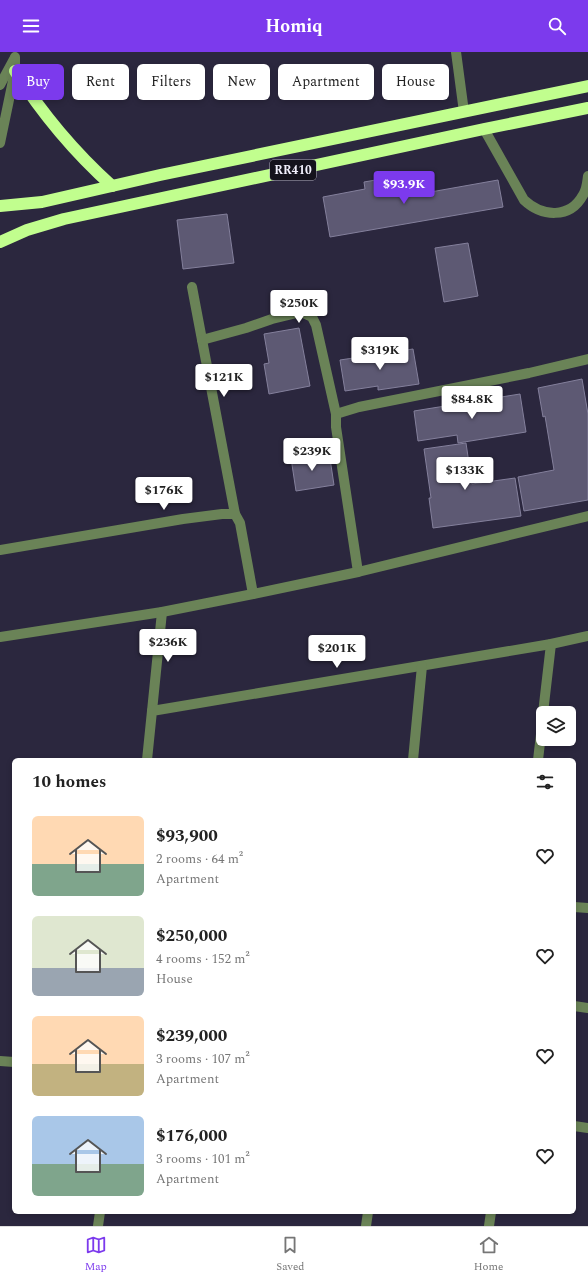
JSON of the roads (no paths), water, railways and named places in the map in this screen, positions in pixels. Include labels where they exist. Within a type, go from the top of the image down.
[{"type":"highway","name":"RR410","points":[[0,206],[42,202],[588,86]]},
{"type":"highway","points":[[34,100],[59,132],[93,169],[112,186]]},
{"type":"highway","name":"RR410","points":[[0,242],[27,230],[64,220],[484,129],[588,108]]},
{"type":"street","points":[[456,52],[464,112]]},
{"type":"street","points":[[0,85],[16,55]]},
{"type":"street","points":[[0,143],[12,85]]},
{"type":"street","points":[[484,129],[524,200],[530,206],[538,210],[546,213],[555,213],[572,208],[583,195],[587,187],[588,176]]},
{"type":"street","points":[[192,286],[234,514],[240,523],[253,594]]},
{"type":"street","points":[[202,340],[301,312],[312,316],[316,325],[336,414],[336,427],[358,572]]},
{"type":"street","points":[[336,414],[367,405],[529,373],[588,359]]},
{"type":"street","points":[[0,550],[183,519],[234,514]]},
{"type":"street","points":[[0,637],[162,612],[253,594],[358,572],[588,516]]},
{"type":"street","points":[[147,758],[162,612]]},
{"type":"street","points":[[152,711],[551,644],[588,636]]},
{"type":"street","points":[[544,706],[551,644]]},
{"type":"street","points":[[413,758],[422,666]]},
{"type":"street","points":[[538,758],[540,746]]},
{"type":"street","points":[[576,907],[588,908]]},
{"type":"street","points":[[576,1006],[588,1008]]},
{"type":"street","points":[[0,1061],[12,1062]]},
{"type":"street","points":[[576,1126],[588,1128]]},
{"type":"street","points":[[98,1226],[100,1214]]},
{"type":"street","points":[[366,1226],[368,1214]]},
{"type":"street","points":[[489,1226],[491,1214]]}]
